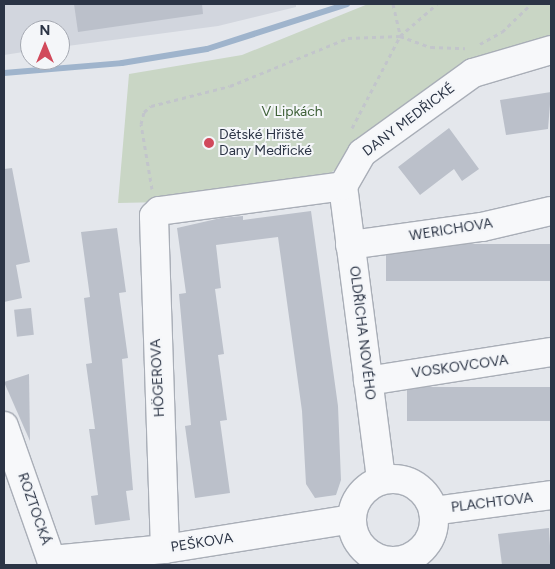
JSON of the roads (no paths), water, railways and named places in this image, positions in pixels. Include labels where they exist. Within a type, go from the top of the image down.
[{"type":"street","name":"DANY MEDŘICKÉ","points":[[343,186],[362,153],[473,73],[551,50]]},
{"type":"street","name":"HÖGEROVA","points":[[165,548],[151,223],[159,211],[343,186]]},
{"type":"street","name":"OLDŘICHA NOVÉHO","points":[[343,186],[381,480]]},
{"type":"street","name":"WERICHOVA","points":[[350,245],[482,227],[551,211]]},
{"type":"street","name":"VOSKOVCOVA","points":[[368,381],[551,352]]},
{"type":"street","name":"ROZTOCKÁ","points":[[4,426],[52,563]]},
{"type":"street","points":[[381,480],[408,481],[424,493],[433,511],[431,537],[424,559],[395,561],[380,559],[357,540],[352,519],[358,498],[381,480]]},
{"type":"street","name":"PLACHTOVA","points":[[433,511],[551,495]]},
{"type":"street","name":"PEŠKOVA","points":[[52,563],[165,548],[352,519]]},
{"type":"waterway","points":[[4,73],[122,63],[207,49],[347,4]]},
{"type":"place","name":"Dětské Hřiště Dany Medřické","points":[[209,143]]},
{"type":"park label","name":"V Lipkách","points":[[292,112]]}]
